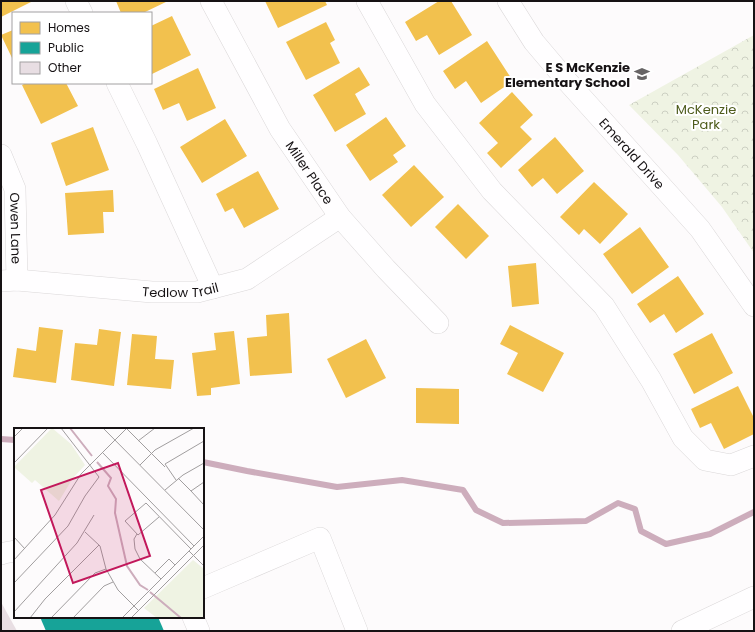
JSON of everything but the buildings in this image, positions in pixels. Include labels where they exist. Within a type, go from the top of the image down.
[{"type":"street","points":[[76,1],[82,12]]},
{"type":"street","name":"Miller Place","points":[[211,1],[280,129],[340,217],[386,269],[438,323]]},
{"type":"street","points":[[367,1],[425,104],[492,191],[604,306],[651,380],[683,438],[705,460],[731,465],[754,456]]},
{"type":"street","name":"Emerald Drive","points":[[508,1],[538,47],[700,229],[754,306]]},
{"type":"street","points":[[117,84],[147,144],[213,288]]},
{"type":"street","name":"Owen Lane","points":[[1,155],[15,189],[9,281]]},
{"type":"street","name":"Tedlow Trail","points":[[9,281],[152,292],[197,292],[247,279],[340,217]]},
{"type":"street","points":[[204,588],[320,538],[357,631]]},
{"type":"street","points":[[1,554],[4,552],[14,551]]},
{"type":"street","points":[[682,631],[754,597]]},
{"type":"street","points":[[193,618],[199,631]]},
{"type":"green space","name":"McKenzie Park","points":[[754,35],[754,253],[722,207],[678,155],[629,105]]},
{"type":"waterway","points":[[1,439],[14,440]]},
{"type":"waterway","points":[[204,462],[337,487],[402,480],[463,490],[476,510],[503,523],[586,521],[618,503],[635,509],[641,531],[666,544],[710,534],[754,512]]},
{"type":"place","name":"E S McKenzie Elementary School","points":[[642,74]]}]
